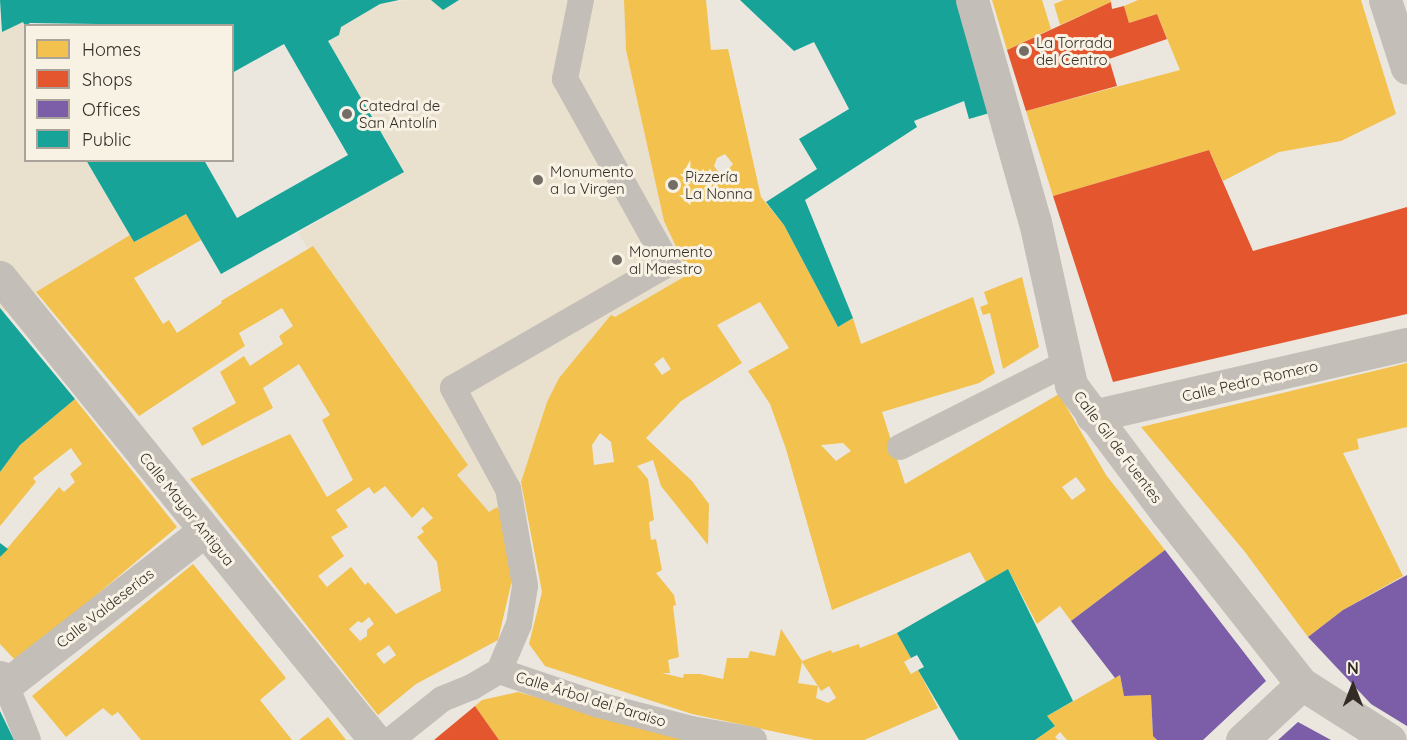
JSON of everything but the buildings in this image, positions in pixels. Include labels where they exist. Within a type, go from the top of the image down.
[{"type":"street","points":[[391,740],[442,699],[472,687],[499,671],[519,624],[525,585],[508,489],[453,388],[668,264],[565,79],[582,0]]},
{"type":"street","name":"Calle Gil de Fuentes","points":[[972,0],[1035,222],[1071,385],[1092,416],[1302,684],[1390,740]]},
{"type":"street","points":[[1385,0],[1407,68]]},
{"type":"street","name":"Calle Mayor Antigua","points":[[0,277],[375,740]]},
{"type":"street","name":"Calle Pedro Romero","points":[[1092,416],[1407,344]]},
{"type":"street","points":[[900,447],[1066,363]]},
{"type":"street","name":"Calle Valdeserías","points":[[28,740],[3,681],[205,530]]},
{"type":"street","name":"Calle Árbol del Paraiso","points":[[499,671],[599,705],[692,729],[754,740]]},
{"type":"street","points":[[1242,740],[1302,684]]},
{"type":"shaded area","points":[[431,0],[443,10],[459,0],[624,0],[626,50],[664,221],[689,274],[615,317],[611,316],[559,378],[547,402],[521,482],[527,515],[516,526],[489,512],[457,475],[468,465],[313,246],[308,248],[298,233],[404,171],[328,41],[339,35],[341,27],[380,4]]},
{"type":"shaded area","points":[[23,22],[24,24],[24,162],[87,162],[130,235],[3,313],[0,308],[0,32]]},
{"type":"place","name":"La Torrada del Centro","points":[[1024,51]]},
{"type":"place","name":"Catedral de San Antolín","points":[[347,114]]},
{"type":"place","name":"Monumento a la Virgen","points":[[538,180]]},
{"type":"place","name":"Pizzería La Nonna","points":[[673,185]]},
{"type":"place","name":"Monumento al Maestro","points":[[617,260]]}]
